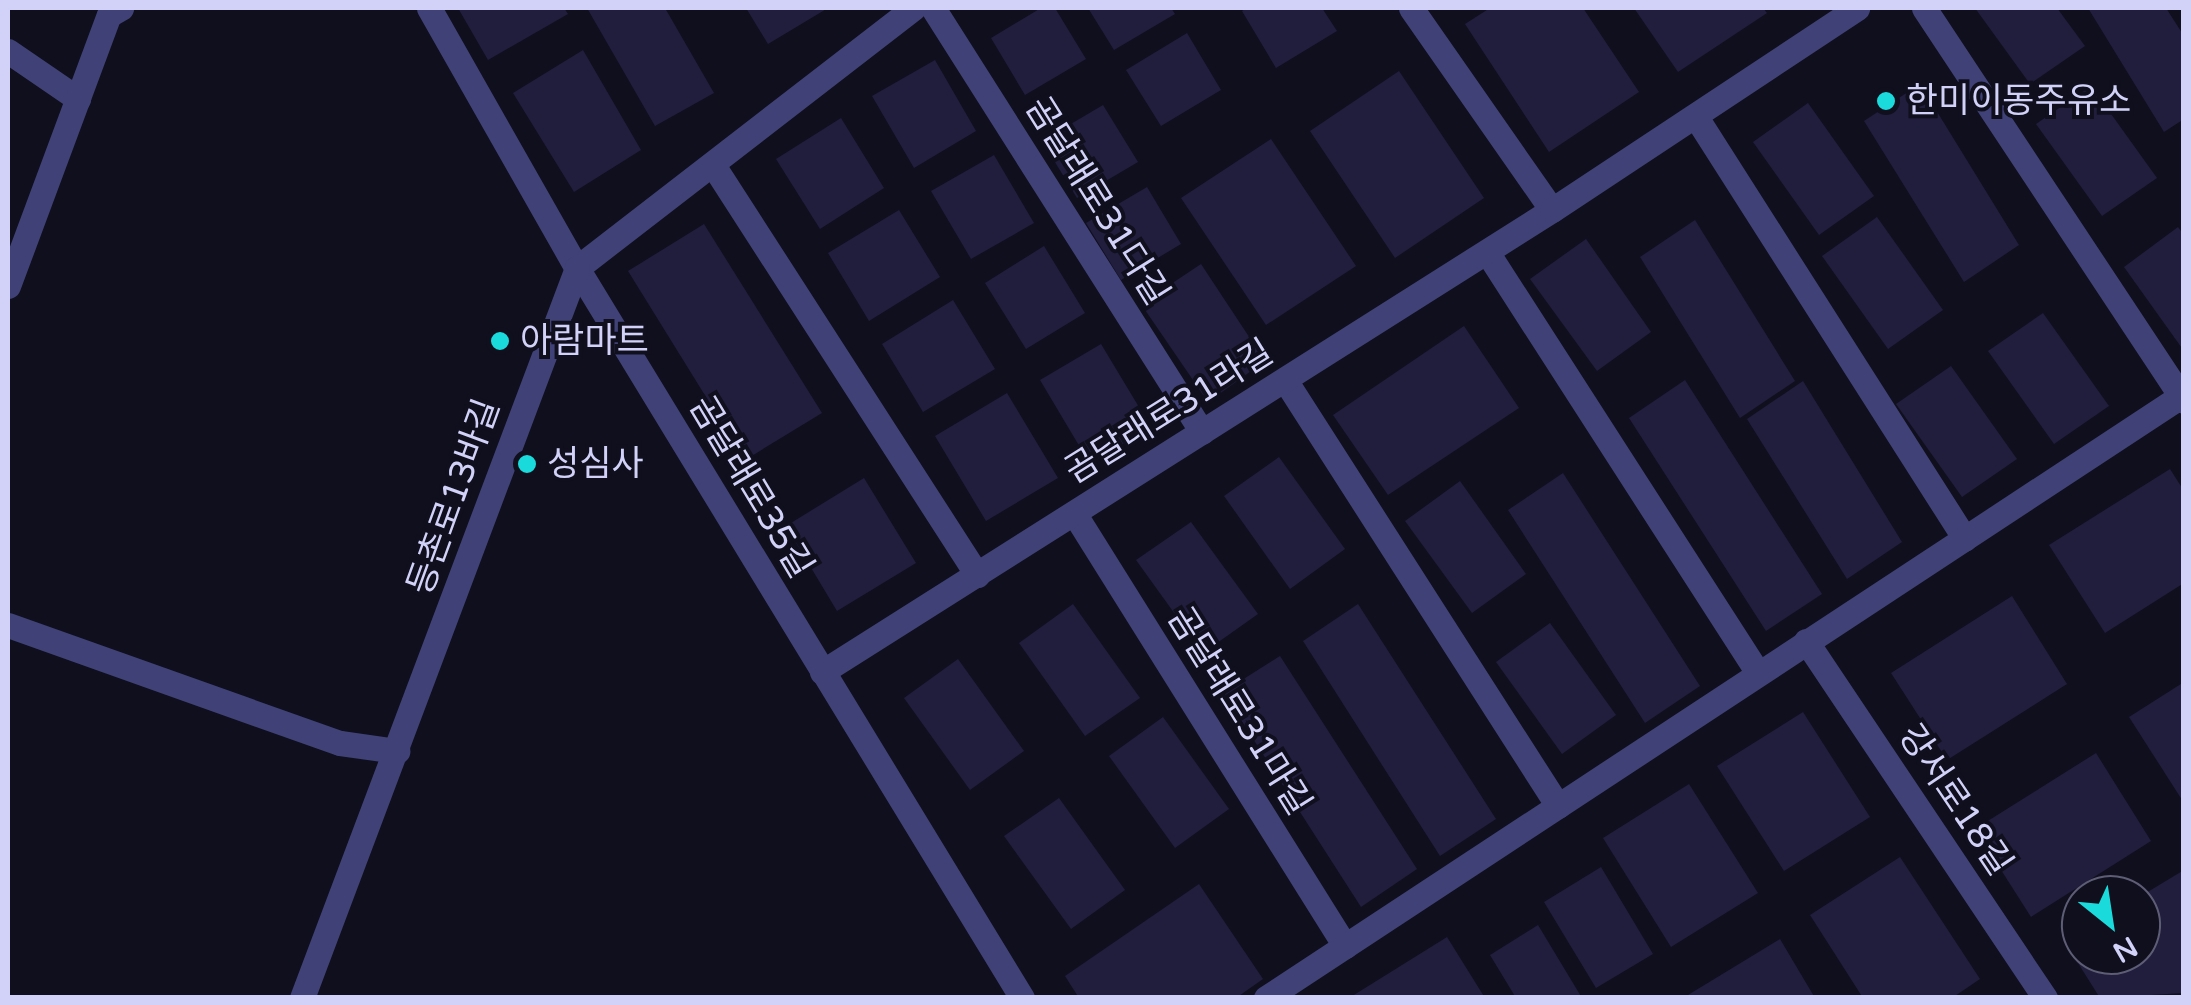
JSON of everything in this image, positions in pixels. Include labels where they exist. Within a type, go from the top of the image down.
[{"type":"street","points":[[8,286],[109,15],[121,8]]},
{"type":"street","name":"곰달래로35길","points":[[429,8],[577,268],[1022,998]]},
{"type":"street","points":[[577,268],[913,8]]},
{"type":"street","name":"곰달래로31다길","points":[[934,8],[1202,432]]},
{"type":"street","points":[[1411,8],[1552,210]]},
{"type":"street","name":"곰달래로31라길","points":[[822,672],[1487,252],[1857,8]]},
{"type":"street","points":[[1266,998],[2182,397],[1924,8]]},
{"type":"street","points":[[8,51],[78,99]]},
{"type":"street","points":[[1696,116],[1964,539]]},
{"type":"street","points":[[712,164],[976,575]]},
{"type":"street","points":[[1487,252],[1758,674]]},
{"type":"street","name":"등촌로13바길","points":[[302,998],[577,268]]},
{"type":"street","points":[[1285,380],[1558,806]]},
{"type":"street","name":"곰달래로31마길","points":[[1074,514],[1345,946]]},
{"type":"street","points":[[8,626],[340,742],[397,752]]},
{"type":"street","name":"강서로18길","points":[[1806,641],[2045,998]]},
{"type":"building","points":[[458,8],[564,8],[568,14],[488,60]]},
{"type":"building","points":[[587,8],[665,8],[714,93],[655,126]]},
{"type":"building","points":[[746,8],[828,8],[768,44]]},
{"type":"building","points":[[1041,8],[1055,8],[1086,59],[1025,95],[991,38]]},
{"type":"building","points":[[1088,8],[1171,8],[1175,14],[1114,50]]},
{"type":"building","points":[[1322,8],[1337,31],[1276,68],[1242,11]]},
{"type":"building","points":[[1490,8],[1583,8],[1639,92],[1549,152],[1465,24]]},
{"type":"building","points":[[1634,8],[1763,8],[1767,13],[1678,72]]},
{"type":"building","points":[[1975,8],[2057,8],[2085,46],[2030,84]]},
{"type":"building","points":[[2088,8],[2166,8],[2184,36],[2184,119],[2164,132]]},
{"type":"building","points":[[1187,33],[1221,90],[1161,126],[1126,70]]},
{"type":"building","points":[[583,50],[641,150],[574,192],[513,93]]},
{"type":"building","points":[[935,60],[976,131],[914,168],[872,96]]},
{"type":"building","points":[[1399,71],[1484,198],[1395,258],[1310,131]]},
{"type":"building","points":[[1920,84],[2019,245],[1964,282],[1864,121]]},
{"type":"building","points":[[2091,86],[2157,178],[2102,216],[2036,124]]},
{"type":"building","points":[[1808,103],[1874,196],[1819,235],[1753,142]]},
{"type":"building","points":[[1103,105],[1138,162],[1077,198],[1042,141]]},
{"type":"building","points":[[841,118],[884,188],[820,229],[776,159]]},
{"type":"building","points":[[1271,139],[1356,266],[1266,325],[1181,198]]},
{"type":"building","points":[[994,155],[1034,223],[971,259],[931,191]]},
{"type":"building","points":[[1147,187],[1181,244],[1121,280],[1086,223]]},
{"type":"building","points":[[899,210],[940,277],[869,321],[828,253]]},
{"type":"building","points":[[1877,217],[1943,310],[1888,349],[1822,256]]},
{"type":"building","points":[[1695,220],[1795,381],[1740,418],[1640,257]]},
{"type":"building","points":[[704,224],[822,413],[745,460],[628,271]]},
{"type":"building","points":[[2178,227],[2184,235],[2184,351],[2124,267]]},
{"type":"building","points":[[1586,239],[1651,332],[1597,371],[1530,279]]},
{"type":"building","points":[[1044,246],[1085,313],[1026,349],[985,283]]},
{"type":"building","points":[[1201,264],[1265,361],[1208,402],[1141,304]]},
{"type":"building","points":[[953,300],[995,369],[923,412],[882,344]]},
{"type":"building","points":[[2043,313],[2109,406],[2054,444],[1988,351]]},
{"type":"building","points":[[1464,326],[1519,408],[1388,495],[1333,415]]},
{"type":"building","points":[[1101,344],[1151,427],[1090,464],[1040,380]]},
{"type":"building","points":[[1951,366],[2017,459],[1962,497],[1896,404]]},
{"type":"building","points":[[1685,380],[1822,594],[1766,631],[1629,418]]},
{"type":"building","points":[[1803,381],[1902,542],[1847,579],[1747,419]]},
{"type":"building","points":[[1007,393],[1058,478],[986,521],[935,436]]},
{"type":"building","points":[[1279,457],[1345,549],[1290,589],[1224,496]]},
{"type":"building","points":[[2170,469],[2184,491],[2184,583],[2105,633],[2049,545]]},
{"type":"building","points":[[1563,473],[1700,686],[1645,723],[1508,510]]},
{"type":"building","points":[[864,478],[916,563],[837,611],[786,526]]},
{"type":"building","points":[[1460,481],[1526,574],[1472,613],[1405,521]]},
{"type":"building","points":[[1191,522],[1258,614],[1203,653],[1136,560]]},
{"type":"building","points":[[2012,596],[2067,684],[1947,760],[1891,673]]},
{"type":"building","points":[[1073,604],[1140,698],[1085,736],[1019,643]]},
{"type":"building","points":[[1358,604],[1496,819],[1440,856],[1303,641]]},
{"type":"building","points":[[1550,623],[1616,715],[1562,754],[1496,662]]},
{"type":"building","points":[[1280,656],[1417,869],[1361,907],[1223,692]]},
{"type":"building","points":[[958,659],[1024,751],[970,790],[904,698]]},
{"type":"building","points":[[2184,682],[2184,803],[2129,717]]},
{"type":"building","points":[[1803,712],[1870,817],[1784,871],[1717,766]]},
{"type":"building","points":[[1163,717],[1229,809],[1175,848],[1109,756]]},
{"type":"building","points":[[2096,753],[2151,841],[2097,875],[2061,875],[2061,898],[2031,917],[1975,829]]},
{"type":"building","points":[[1689,784],[1758,893],[1671,947],[1603,838]]},
{"type":"building","points":[[1059,798],[1125,890],[1071,929],[1004,836]]},
{"type":"building","points":[[1900,857],[1980,979],[1952,998],[1863,998],[1810,915]]},
{"type":"building","points":[[1601,867],[1653,954],[1596,988],[1544,902]]},
{"type":"building","points":[[2184,870],[2184,993],[2100,998],[2086,975],[2161,975],[2161,884]]},
{"type":"building","points":[[1199,884],[1263,979],[1236,998],[1079,998],[1065,976]]},
{"type":"building","points":[[1538,925],[1582,998],[1516,998],[1490,955]]},
{"type":"building","points":[[1447,937],[1485,998],[1349,998]]},
{"type":"building","points":[[1780,939],[1815,998],[1683,998]]},
{"type":"place","name":"한미이동주유소","points":[[1886,101]]},
{"type":"place","name":"아람마트","points":[[500,341]]},
{"type":"place","name":"성심사","points":[[527,464]]}]
